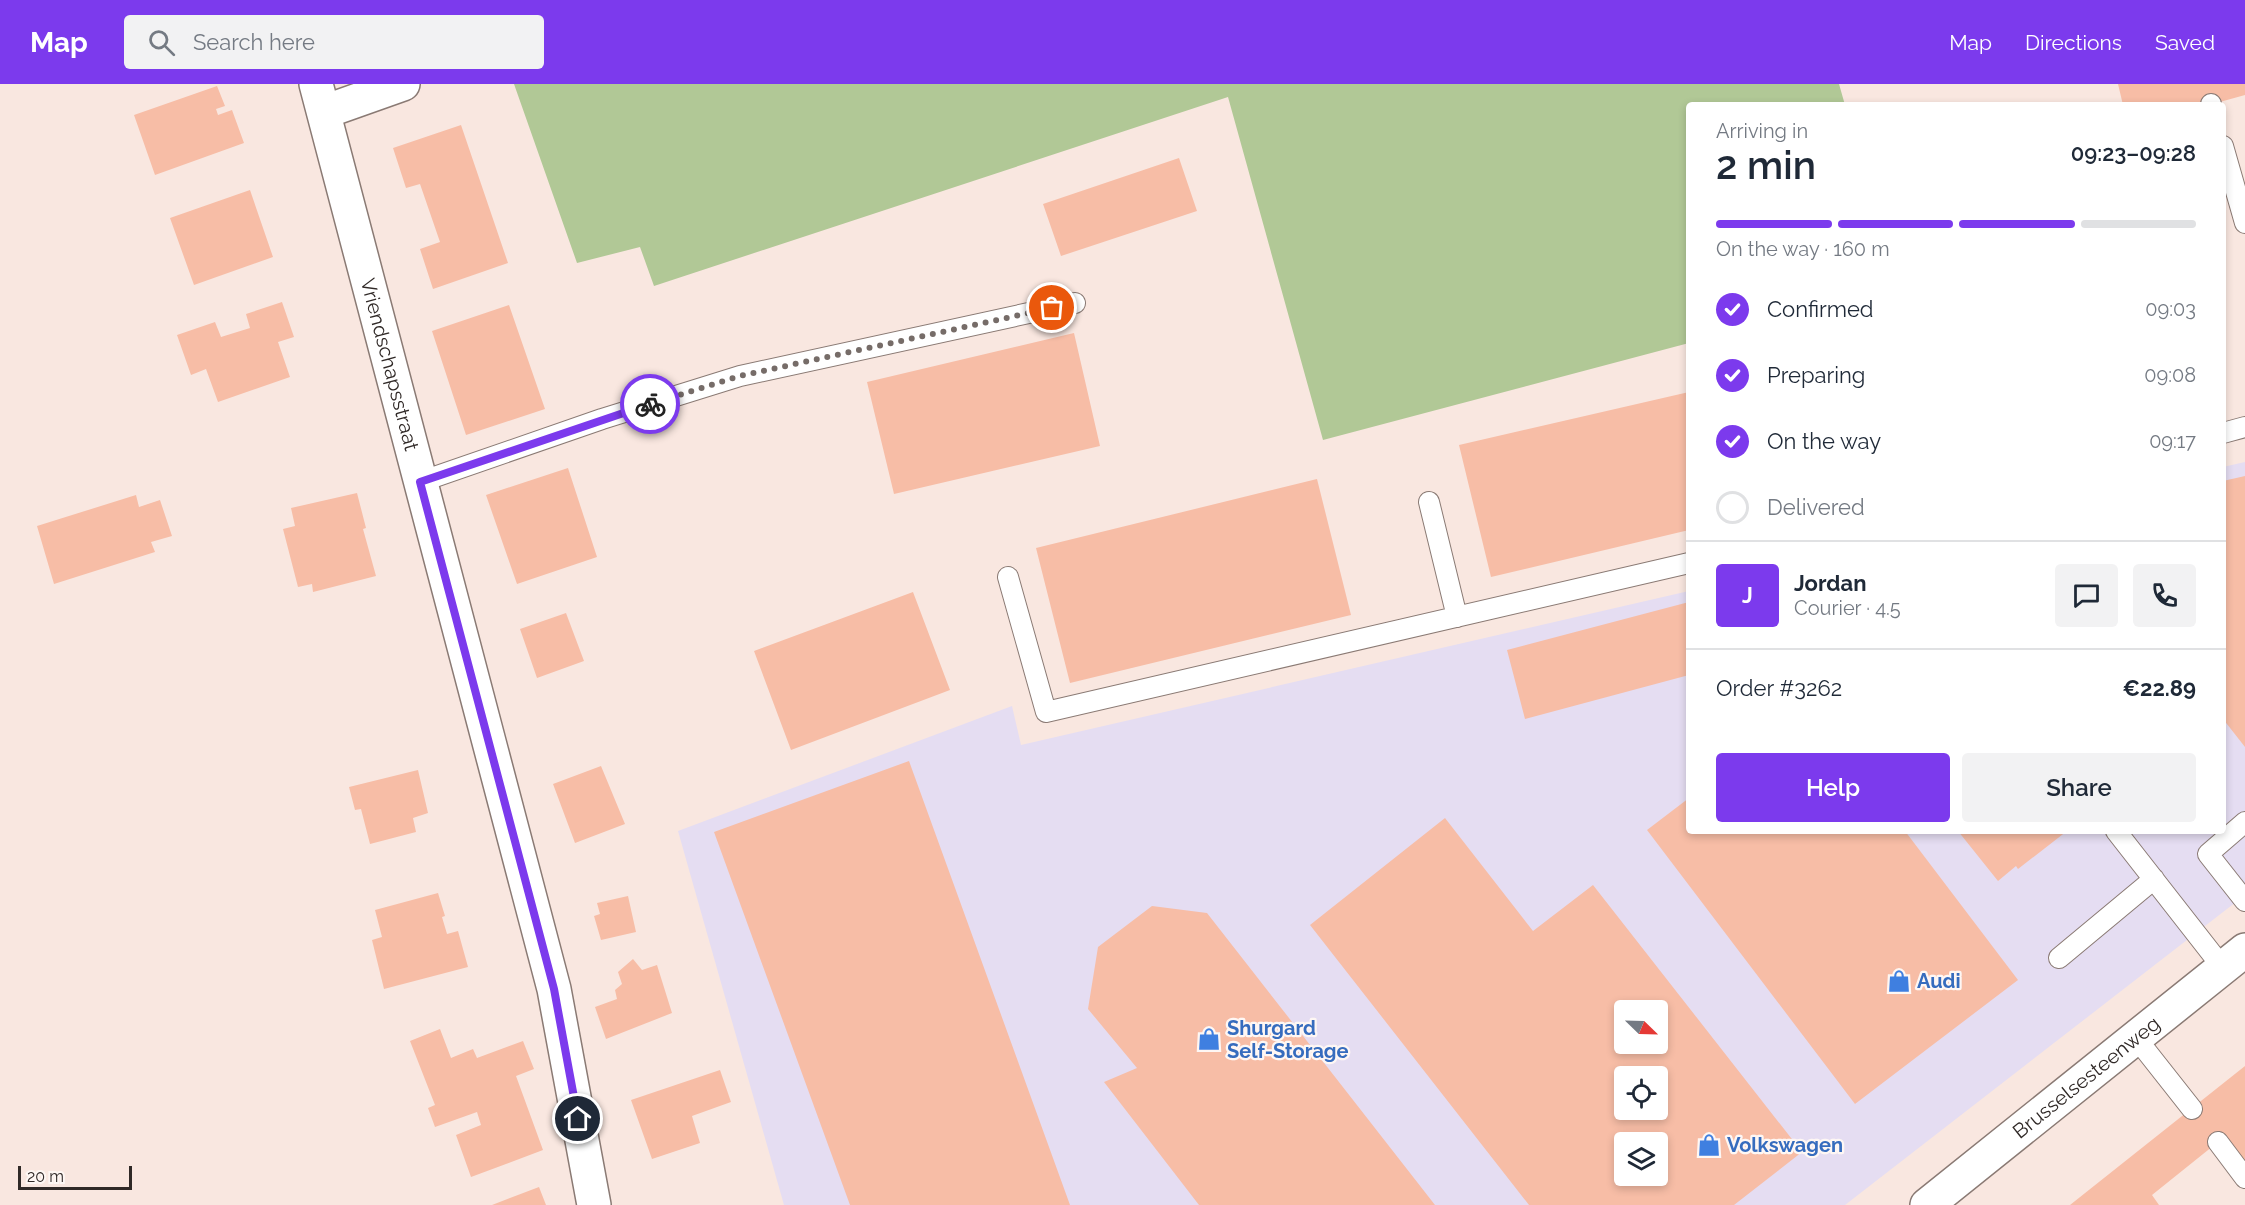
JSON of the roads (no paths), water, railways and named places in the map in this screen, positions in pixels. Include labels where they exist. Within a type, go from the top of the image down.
[{"type":"street","points":[[320,98],[403,84]]},
{"type":"street","name":"Vriendschapsstraat","points":[[320,98],[554,989],[594,1205]]},
{"type":"street","name":"Brusselsesteenweg","points":[[1927,1205],[2234,959]]},
{"type":"lane","points":[[2226,157],[2245,223]]},
{"type":"lane","points":[[420,482],[603,419],[740,376],[1075,303]]},
{"type":"lane","points":[[2226,432],[2245,428]]},
{"type":"lane","points":[[1429,502],[1458,617]]},
{"type":"lane","points":[[1008,577],[1046,712],[1686,564]]},
{"type":"lane","points":[[2245,822],[2208,854],[2245,901]]},
{"type":"lane","points":[[2118,834],[2154,879],[2234,959]]},
{"type":"lane","points":[[2059,958],[2154,879]]},
{"type":"lane","points":[[2136,1038],[2192,1109]]},
{"type":"lane","points":[[2217,1142],[2245,1178]]},
{"type":"place","name":"Audi","points":[[1899,981]]},
{"type":"place","name":"Shurgard Self-Storage","points":[[1209,1039]]},
{"type":"place","name":"Volkswagen","points":[[1709,1145]]}]
